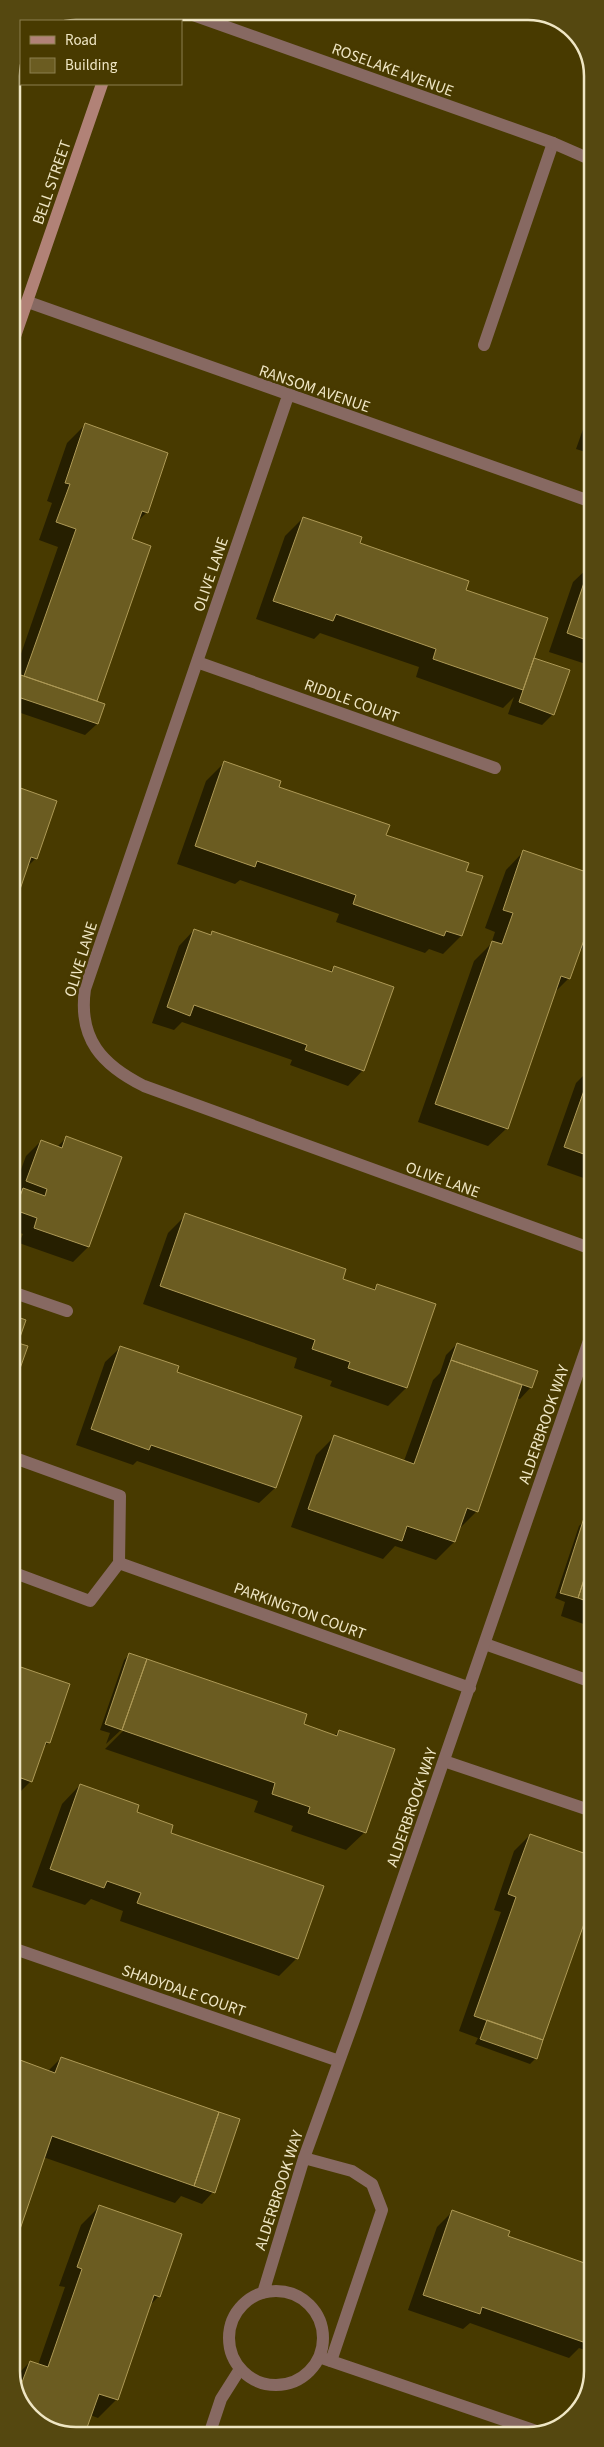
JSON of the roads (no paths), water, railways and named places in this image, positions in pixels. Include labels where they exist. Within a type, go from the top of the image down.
[{"type":"street","name":"ROSELAKE AVENUE","points":[[207,20],[553,143],[584,157]]},
{"type":"street","name":"BELL STREET","points":[[20,324],[102,85]]},
{"type":"street","points":[[484,345],[553,143]]},
{"type":"street","name":"RANSOM AVENUE","points":[[28,302],[288,396],[584,499]]},
{"type":"street","name":"OLIVE LANE","points":[[288,396],[85,989],[82,1008],[86,1029],[95,1047],[112,1067],[123,1076],[144,1086],[584,1246]]},
{"type":"street","name":"RIDDLE COURT","points":[[197,662],[495,768]]},
{"type":"street","points":[[20,1295],[67,1311]]},
{"type":"street","name":"ALDERBROOK WAY","points":[[262,2293],[304,2158],[470,1688],[584,1355]]},
{"type":"street","points":[[20,1460],[120,1496],[119,1563],[90,1601],[20,1575]]},
{"type":"street","name":"PARKINGTON COURT","points":[[119,1563],[470,1688]]},
{"type":"street","points":[[485,1644],[584,1679]]},
{"type":"street","points":[[444,1761],[584,1808]]},
{"type":"street","name":"SHADYDALE COURT","points":[[20,1951],[339,2061]]},
{"type":"street","points":[[304,2158],[352,2170],[372,2184],[382,2210],[325,2359],[298,2379],[283,2384],[268,2384],[252,2379],[240,2369],[232,2355],[229,2340],[230,2325],[237,2311],[248,2300],[262,2293],[278,2291],[292,2294],[310,2307],[321,2327],[325,2359]]},
{"type":"street","points":[[325,2359],[524,2427]]},
{"type":"street","points":[[212,2427],[222,2399],[240,2369]]}]
